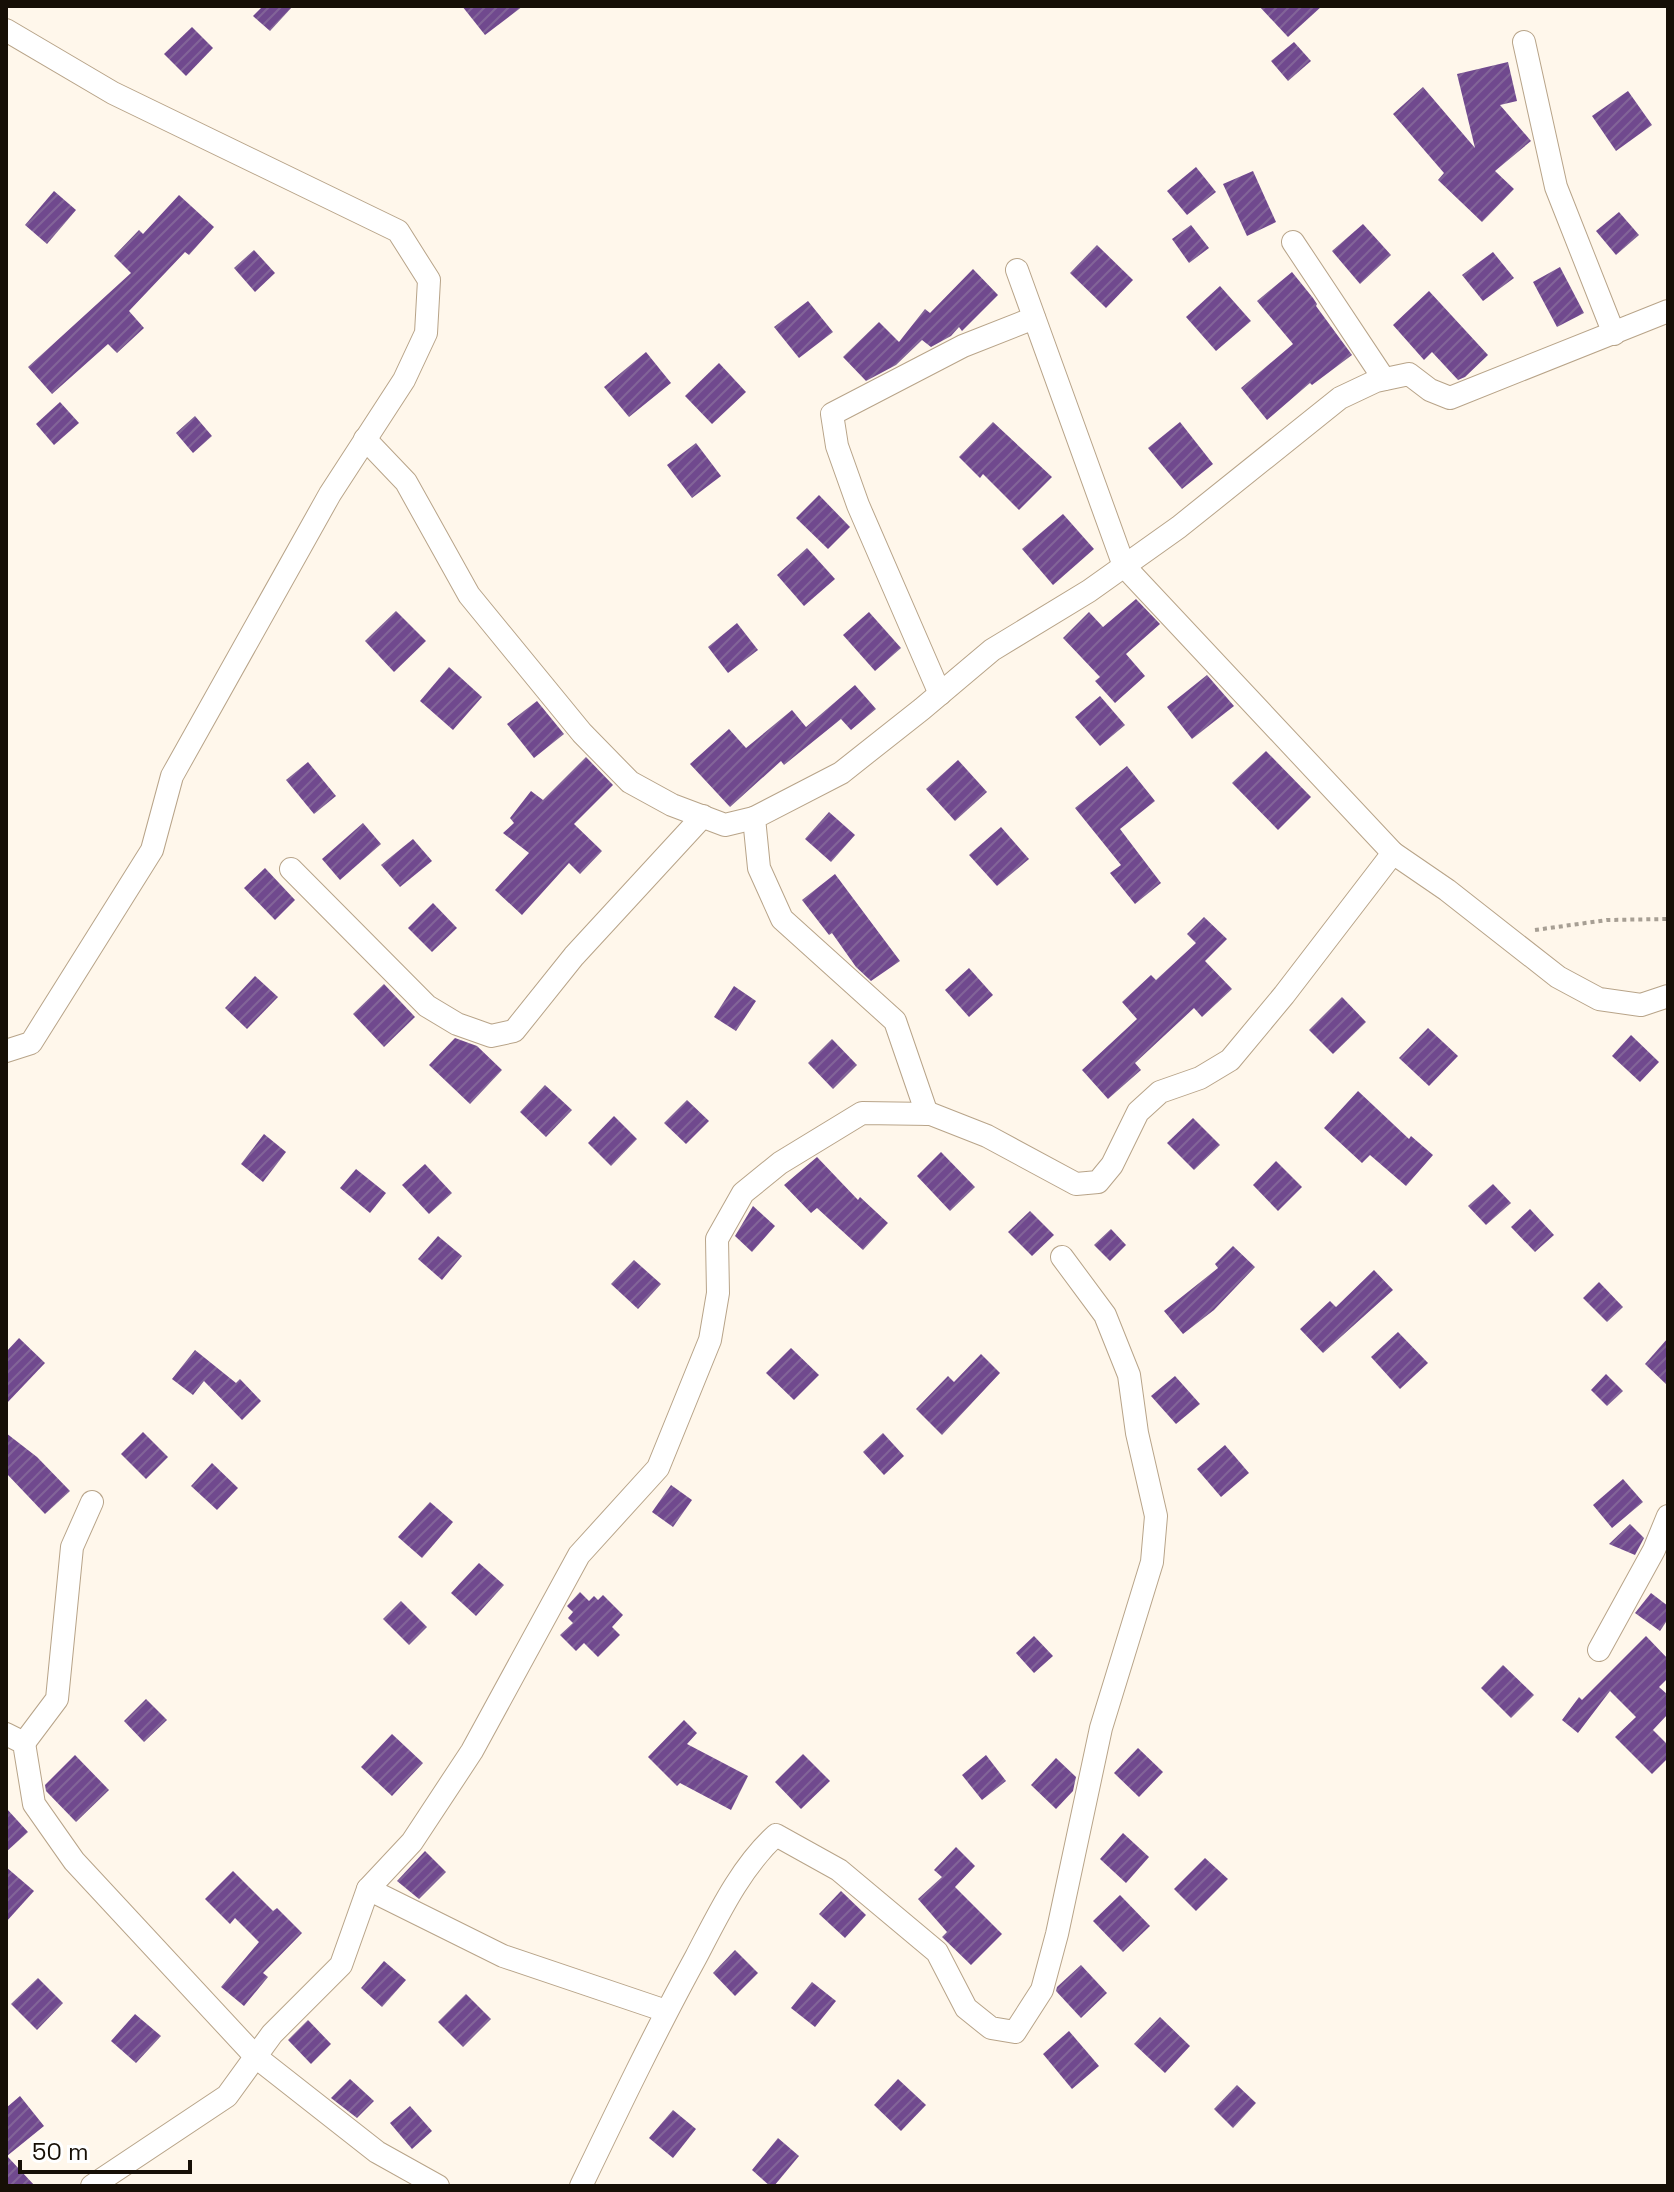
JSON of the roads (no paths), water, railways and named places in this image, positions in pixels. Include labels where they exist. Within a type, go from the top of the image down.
[{"type":"street","points":[[6,30],[113,93],[398,231],[429,280],[426,333],[404,380],[330,494],[172,776],[152,850],[31,1043],[6,1051]]},
{"type":"street","points":[[1524,42],[1556,187],[1614,334]]},
{"type":"street","points":[[1293,242],[1384,379]]},
{"type":"street","points":[[1017,270],[1124,566],[1393,853],[1505,934],[1558,977],[1599,999],[1641,1005],[1668,996]]},
{"type":"street","points":[[365,439],[406,482],[469,595],[582,733],[630,782],[672,805],[725,825],[754,818],[841,773],[992,650],[1179,527],[1340,398],[1384,379],[1409,374],[1430,390],[1450,398],[1668,311]]},
{"type":"street","points":[[940,694],[858,505],[837,446],[832,414],[963,346],[1034,318]]},
{"type":"street","points":[[291,869],[427,1006],[457,1024],[491,1036],[514,1031],[574,956],[703,816]]},
{"type":"street","points":[[754,818],[759,868],[782,919],[895,1021],[927,1114]]},
{"type":"street","points":[[92,2186],[227,2096],[272,2034],[341,1965],[368,1889],[412,1842],[472,1751],[579,1555],[658,1468],[710,1340],[718,1293],[717,1239],[743,1193],[780,1163],[862,1113],[927,1114],[987,1136],[1076,1184],[1098,1182],[1112,1165],[1138,1112],[1160,1092],[1200,1078],[1230,1060],[1393,853]]},
{"type":"street","points":[[581,2186],[666,2011],[722,1908],[760,1850],[776,1835],[839,1870],[937,1952],[966,2008],[991,2028],[1015,2032],[1042,1990],[1101,1728],[1152,1562],[1156,1516],[1137,1433],[1129,1375],[1105,1315],[1062,1257]]},
{"type":"street","points":[[92,1502],[72,1547],[57,1699],[15,1738],[34,1804],[74,1861],[256,2057],[377,2152],[438,2186]]},
{"type":"street","points":[[1599,1650],[1654,1550],[1668,1516]]},
{"type":"street","points":[[368,1889],[503,1956],[666,2011]]}]
